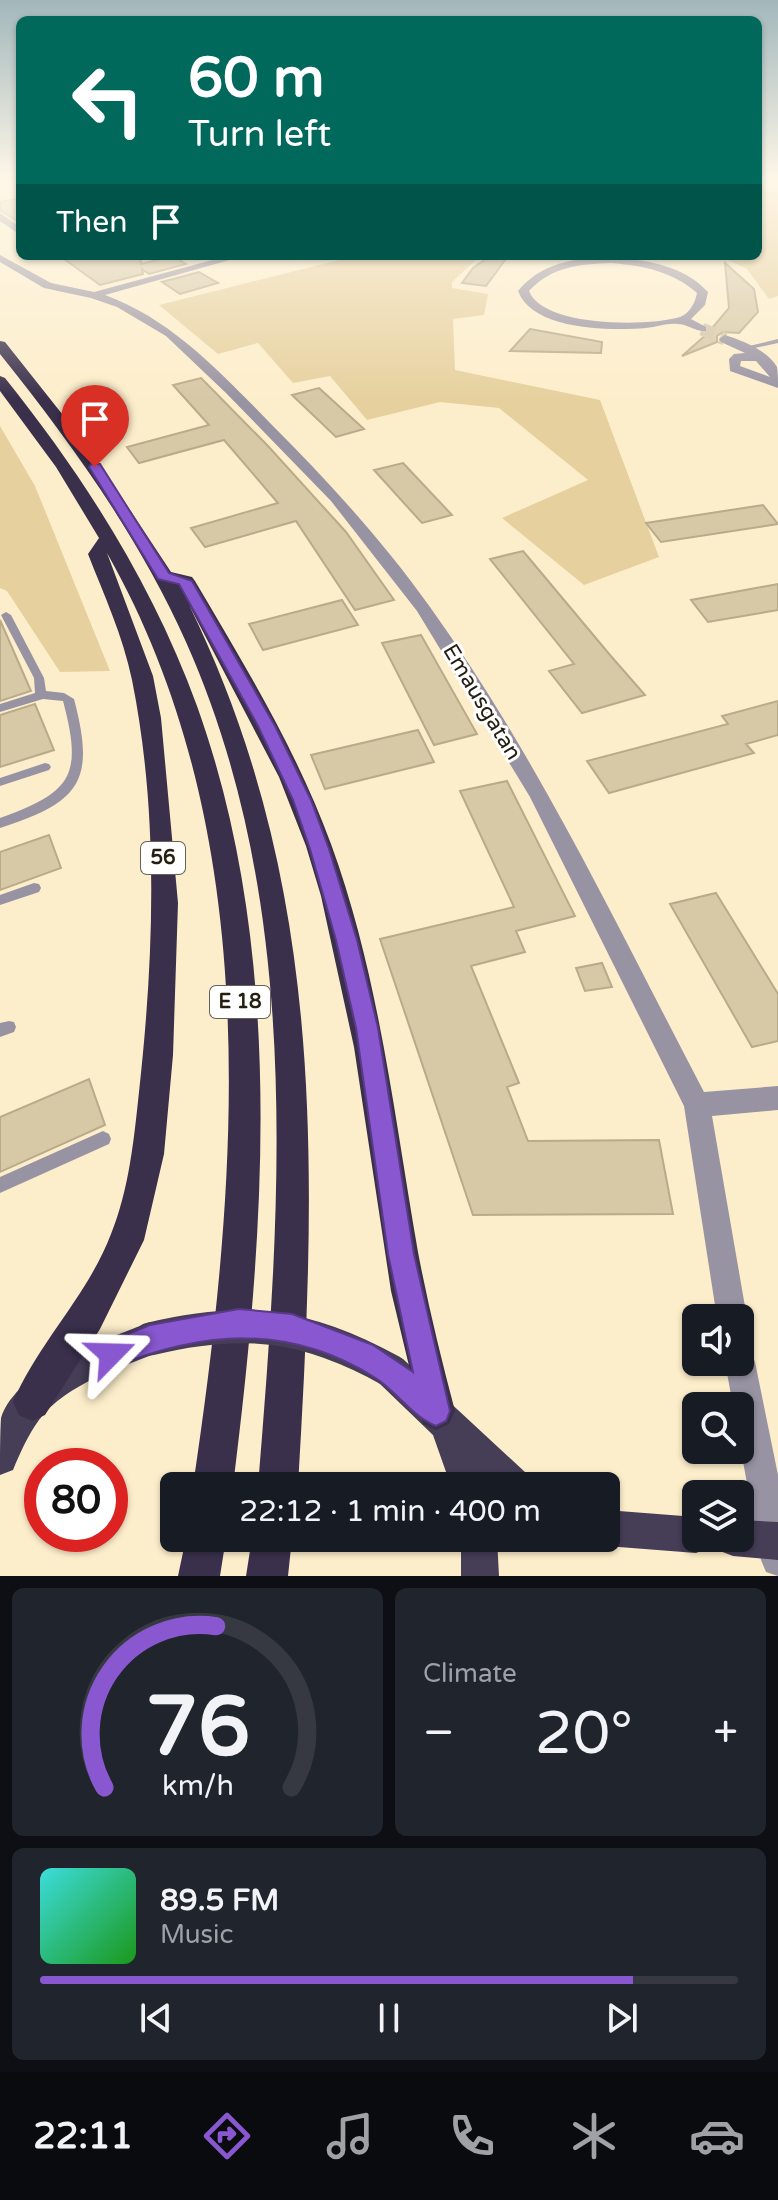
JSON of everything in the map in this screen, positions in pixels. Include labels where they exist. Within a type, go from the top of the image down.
[{"type":"highway","name":"E 18","points":[[0,345],[111,489],[163,576],[198,646],[240,757],[260,831],[280,944],[290,1032],[296,1193],[279,1472]]},
{"type":"highway","name":"E 18","points":[[0,381],[51,449],[108,539],[167,659],[202,758],[219,833],[235,936],[243,1063],[241,1241],[215,1472]]},
{"type":"highway","name":"56","points":[[0,1457],[14,1429],[87,1316],[127,1240],[148,1154],[158,1055],[165,903],[158,791],[142,676],[125,622],[97,554],[108,539]]},
{"type":"highway","points":[[163,576],[185,581],[239,674],[291,777],[320,849],[345,934],[367,1028],[401,1254],[440,1415],[463,1472]]},
{"type":"highway","points":[[32,1402],[70,1375],[150,1339],[176,1331],[239,1323],[292,1328],[334,1341],[391,1371],[499,1472]]},
{"type":"highway","points":[[620,1529],[682,1534]]},
{"type":"highway","points":[[754,1542],[776,1547]]},
{"type":"highway","points":[[199,1576],[203,1552]]},
{"type":"highway","points":[[267,1576],[270,1552]]},
{"type":"highway","points":[[479,1552],[480,1576]]},
{"type":"street","name":"Emausgatan","points":[[0,257],[48,286],[94,295],[121,305],[170,334],[231,390],[336,498],[423,608],[539,795],[697,1105],[730,1304]]},
{"type":"street","points":[[94,295],[224,260]]},
{"type":"street","points":[[682,320],[697,309],[703,292],[690,279],[652,264],[602,261],[561,266],[536,275],[523,291],[526,303],[534,309],[589,324],[643,325],[682,320],[702,329]]},
{"type":"street","points":[[725,339],[757,357],[776,373],[778,383]]},
{"type":"street","points":[[757,357],[738,357],[733,362],[734,368],[778,383]]},
{"type":"street","points":[[697,1105],[778,1098]]},
{"type":"street","points":[[743,1376],[776,1547]]},
{"type":"lane","points":[[745,348],[778,341]]},
{"type":"lane","points":[[6,615],[39,678],[41,695]]},
{"type":"lane","points":[[0,708],[41,695],[57,693],[68,699],[80,761],[73,780],[59,798],[35,811],[0,823]]},
{"type":"lane","points":[[0,782],[45,767]]},
{"type":"lane","points":[[0,900],[34,888]]},
{"type":"lane","points":[[0,1185],[103,1139]]},
{"type":"shaded area","points":[[762,252],[778,252],[778,296],[769,299],[747,269],[728,260],[762,260]]},
{"type":"shaded area","points":[[339,260],[476,260],[452,282],[452,288],[488,294],[484,315],[453,319],[455,370],[600,400],[659,557],[584,585],[502,518],[588,480],[499,408],[440,402],[367,420],[330,376],[293,383],[258,343],[218,354],[159,305]]},
{"type":"shaded area","points":[[0,426],[35,486],[110,671],[60,672],[7,591],[0,588]]},
{"type":"building","points":[[66,260],[140,260],[141,264],[180,260],[186,264],[149,274],[142,269],[143,274],[100,285]]},
{"type":"building","points":[[484,260],[505,260],[486,286],[462,283],[473,268]]},
{"type":"building","points":[[725,263],[754,289],[758,312],[739,333],[723,332],[717,336],[717,342],[682,356],[708,333],[729,308]]},
{"type":"building","points":[[199,272],[218,283],[180,294],[162,282]]},
{"type":"building","points":[[530,329],[602,342],[601,353],[510,351]]},
{"type":"building","points":[[201,378],[346,532],[394,600],[355,610],[296,521],[205,547],[191,528],[278,503],[224,440],[139,463],[127,447],[209,425],[173,385]]},
{"type":"building","points":[[319,388],[364,429],[336,437],[292,395]]},
{"type":"building","points":[[403,463],[452,515],[422,523],[374,470]]},
{"type":"building","points":[[763,505],[778,524],[661,542],[646,523]]},
{"type":"building","points":[[523,551],[645,695],[582,713],[549,671],[574,664],[490,559]]},
{"type":"building","points":[[778,584],[778,610],[708,622],[691,600]]},
{"type":"building","points":[[342,600],[358,625],[263,650],[249,624]]},
{"type":"building","points":[[0,620],[31,691],[0,701]]},
{"type":"building","points":[[421,635],[477,734],[434,745],[382,643]]},
{"type":"building","points":[[778,701],[778,735],[746,744],[754,753],[609,793],[587,761],[728,724],[722,716]]},
{"type":"building","points":[[35,704],[54,750],[0,767],[0,715]]},
{"type":"building","points":[[418,730],[434,762],[325,789],[311,755]]},
{"type":"building","points":[[507,781],[575,916],[516,931],[525,952],[471,966],[519,1083],[507,1087],[528,1141],[659,1140],[673,1214],[473,1215],[380,939],[514,907],[460,791]]},
{"type":"building","points":[[49,835],[61,868],[0,890],[0,852]]},
{"type":"building","points":[[716,893],[778,994],[778,1041],[752,1047],[670,904]]},
{"type":"building","points":[[602,963],[612,987],[585,991],[576,968]]},
{"type":"building","points":[[89,1079],[105,1125],[0,1172],[0,1117]]},
{"type":"tunnel","points":[[707,331],[702,329],[725,339]]},
{"type":"route","points":[[95,467],[134,524],[163,576],[185,581],[267,726],[302,800],[320,849],[347,940],[367,1028],[401,1254],[436,1411],[391,1371],[363,1354],[292,1328],[239,1323],[210,1326],[176,1331],[111,1354]]}]
